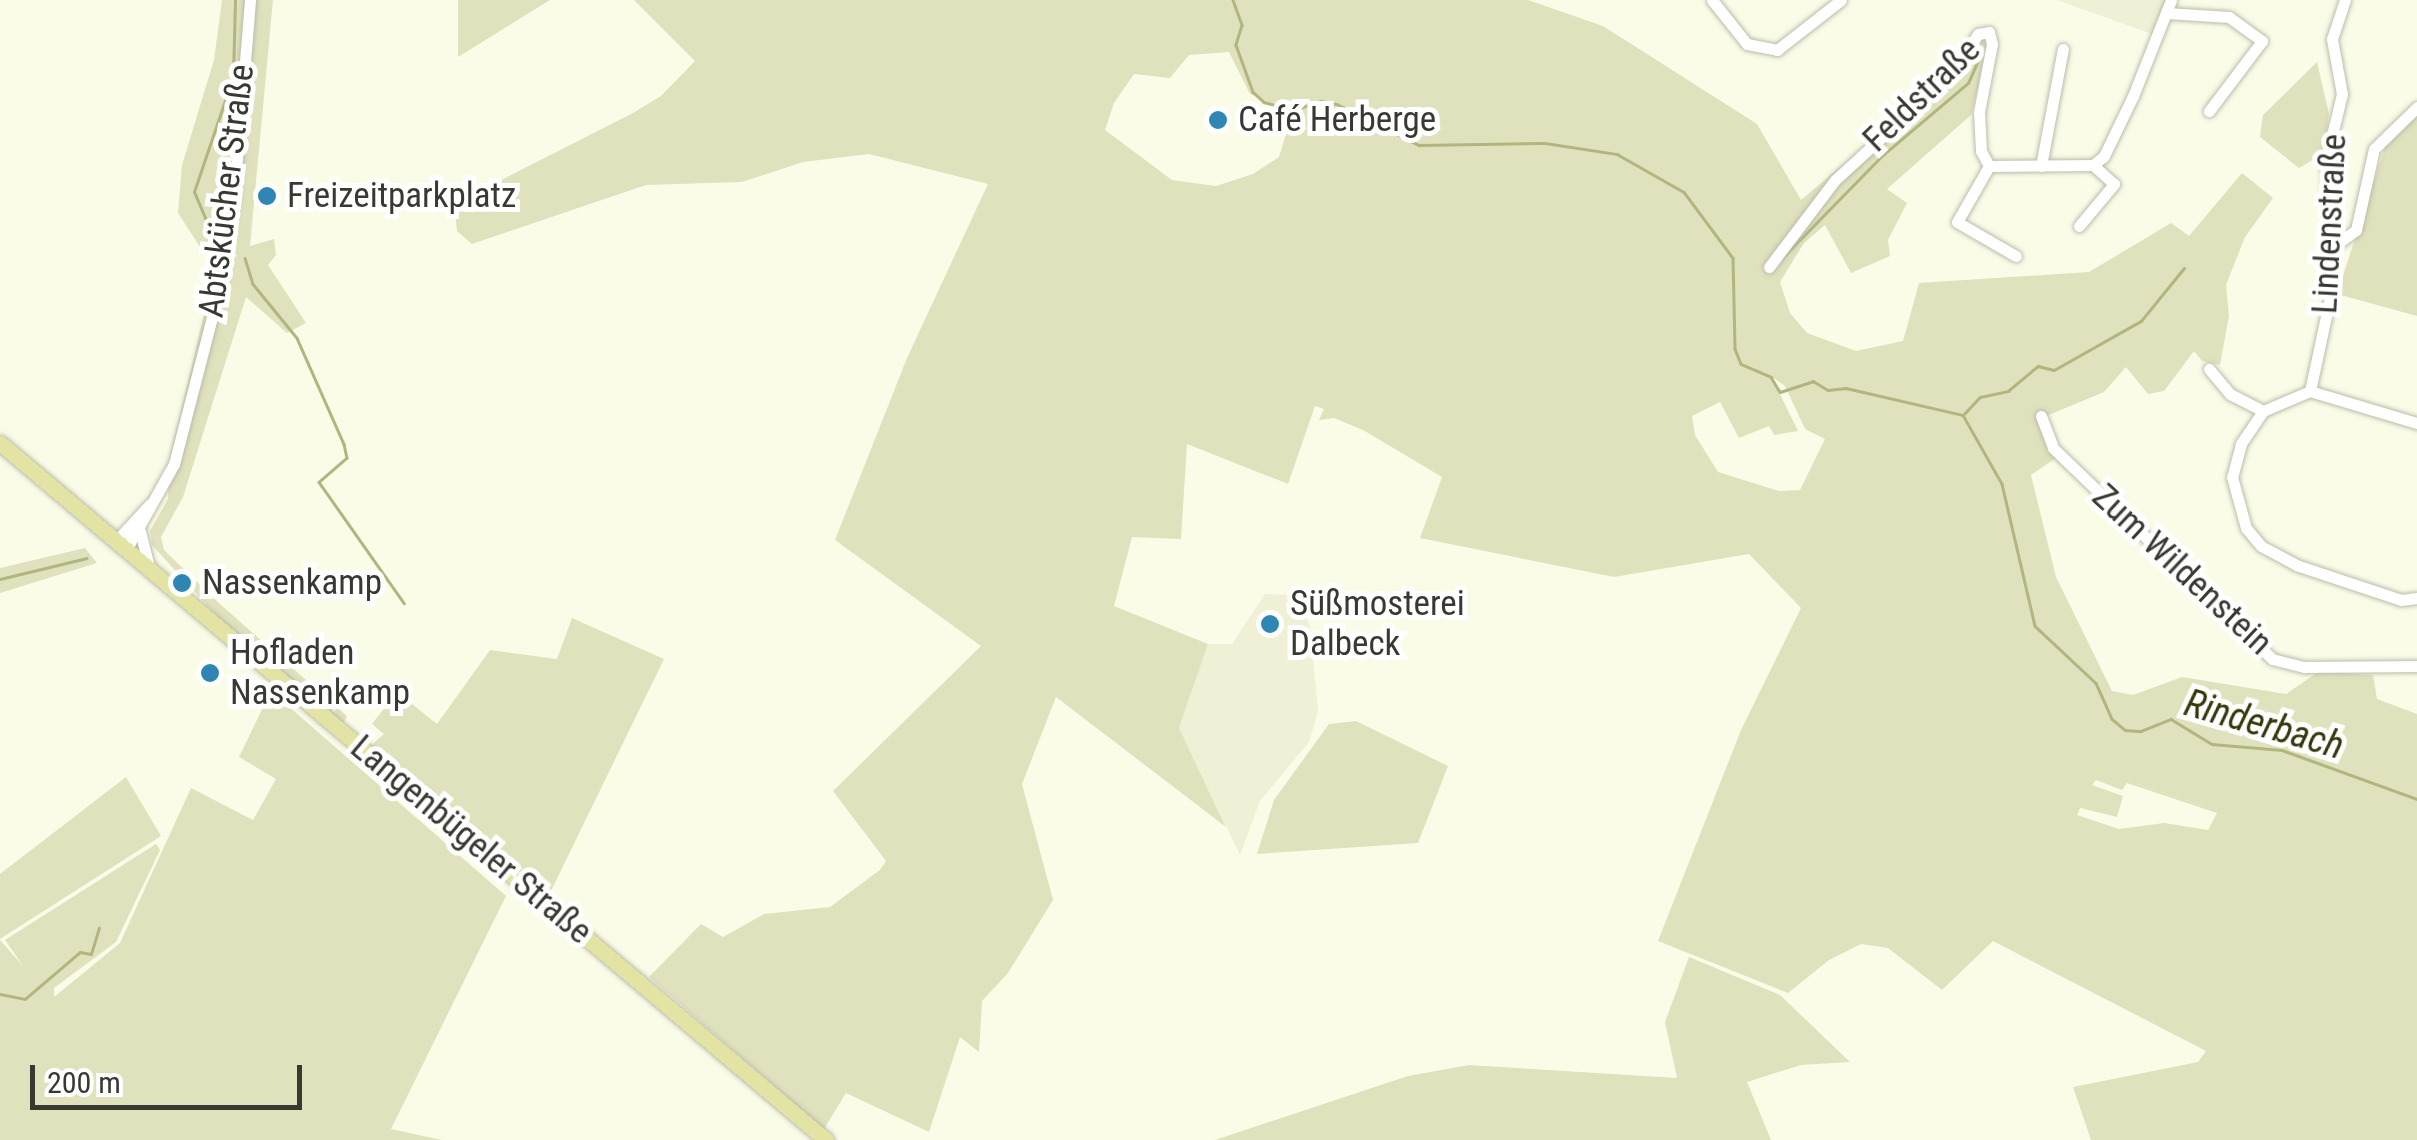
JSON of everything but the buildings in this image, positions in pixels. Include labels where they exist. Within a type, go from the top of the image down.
[{"type":"main road","name":"Langenbügeler Straße","points":[[0,444],[826,1140]]},
{"type":"street","name":"Abtskücher Straße","points":[[122,544],[140,532],[185,432],[228,244],[250,0]]},
{"type":"street","points":[[1712,0],[1748,44],[1776,50],[1841,0]]},
{"type":"street","name":"Lindenstraße","points":[[2310,391],[2334,284],[2326,160],[2342,94],[2332,39],[2345,0]]},
{"type":"street","points":[[2016,256],[1956,222],[1989,166],[2093,165],[2104,156],[2169,6],[2228,17],[2262,41],[2209,111]]},
{"type":"street","name":"Feldstraße","points":[[1769,267],[1835,180],[1953,72],[1978,34],[1988,32],[1979,112],[1981,151],[1989,166]]},
{"type":"street","points":[[2040,166],[2063,49]]},
{"type":"street","points":[[2334,246],[2356,230],[2374,149],[2417,107]]},
{"type":"street","points":[[2080,226],[2114,184],[2093,165]]},
{"type":"street","points":[[2209,368],[2230,394],[2263,411]]},
{"type":"street","points":[[2417,423],[2310,391],[2263,411],[2241,444],[2232,478],[2246,528],[2261,546],[2296,565],[2401,600],[2417,598]]},
{"type":"street","name":"Zum Wildenstein","points":[[2041,416],[2054,448],[2272,659],[2305,667],[2417,666]]},
{"type":"street","name":"Abtskücher Straße","points":[[122,544],[160,494]]},
{"type":"street","points":[[140,532],[148,566]]},
{"type":"shaded area","points":[[222,0],[273,0],[250,246],[274,239],[276,255],[268,265],[306,323],[287,333],[246,297],[183,497],[161,537],[164,550],[220,604],[347,716],[342,726],[232,633],[152,545],[150,531],[168,499],[169,461],[221,243],[200,247],[178,213],[182,165],[214,60]]},
{"type":"shaded area","points":[[458,0],[550,0],[458,57]]},
{"type":"shaded area","points":[[634,0],[1528,0],[1603,26],[1757,124],[1801,200],[1953,72],[1980,35],[1988,45],[1971,115],[1887,189],[1907,203],[1888,240],[1890,256],[1851,273],[1825,225],[1804,243],[1780,282],[1790,313],[1807,333],[1856,351],[1903,341],[1919,283],[2089,272],[2171,223],[2189,236],[2242,173],[2273,198],[2245,237],[2226,285],[2229,316],[2220,365],[2202,361],[2194,351],[2164,391],[2148,394],[2126,367],[2104,392],[2039,419],[2047,451],[2056,458],[2031,475],[2056,577],[2112,691],[2133,695],[2182,677],[2286,694],[2318,672],[2373,675],[2377,699],[2417,714],[2417,1140],[2091,1140],[2073,1087],[2198,1062],[2206,1051],[1993,941],[1942,990],[1888,948],[1861,944],[1829,960],[1788,993],[1658,941],[1741,730],[1801,608],[1749,554],[1614,577],[1420,538],[1442,477],[1363,430],[1334,418],[1319,420],[1324,409],[1315,406],[1288,484],[1187,444],[1181,539],[1132,537],[1114,606],[1208,644],[1179,728],[1226,827],[1056,697],[1022,784],[1053,900],[1008,973],[982,1001],[979,1052],[960,1037],[929,1132],[846,1093],[824,1129],[649,977],[701,924],[723,937],[764,914],[830,907],[880,870],[886,861],[833,791],[981,646],[835,540],[907,358],[988,184],[869,154],[803,162],[742,182],[646,185],[472,244],[457,231],[454,204],[633,113],[661,96],[695,61]],"holes":[[[1229,52],[1250,94],[1286,110],[1290,121],[1279,157],[1253,174],[1216,186],[1172,180],[1105,130],[1114,103],[1134,74],[1170,78],[1189,55]],[[1771,376],[1785,386],[1805,429],[1825,439],[1800,490],[1779,491],[1718,472],[1695,435],[1692,416],[1720,402],[1739,438],[1769,426],[1774,435],[1798,431]],[[2096,780],[2122,790],[2127,783],[2217,813],[2208,830],[2164,823],[2119,829],[2077,815],[2080,808],[2117,817],[2123,796],[2092,785]]]},
{"type":"shaded area","points":[[2057,0],[2172,0],[2163,38]]},
{"type":"shaded area","points":[[2317,62],[2329,114],[2323,154],[2299,168],[2260,137],[2263,115]]},
{"type":"shaded area","points":[[2417,109],[2417,316],[2337,294],[2386,144]]},
{"type":"shaded area","points":[[85,548],[97,563],[0,593],[0,568]]},
{"type":"shaded area","name":"Süßmosterei Dalbeck","points":[[1265,594],[1298,595],[1310,627],[1318,712],[1309,742],[1260,801],[1240,855],[1179,728],[1208,644],[1232,644]]},
{"type":"shaded area","points":[[572,618],[664,659],[549,895],[368,748],[384,734],[372,724],[397,692],[437,724],[490,650],[557,659]]},
{"type":"shaded area","points":[[271,691],[506,896],[391,1129],[442,1140],[0,1140],[0,940],[23,966],[5,940],[156,844],[160,850],[116,942],[54,988],[54,997],[120,943],[191,788],[253,820],[276,779],[239,757]]},
{"type":"shaded area","points":[[1356,721],[1448,766],[1418,843],[1257,854],[1274,800],[1329,724]]},
{"type":"shaded area","points":[[126,777],[161,836],[0,939],[0,874]]},
{"type":"shaded area","points":[[1689,957],[1780,995],[1850,1062],[1801,1065],[1747,1082],[1771,1140],[1215,1140],[1408,1076],[1469,1065],[1677,1078],[1665,1022]]},
{"type":"waterway","points":[[211,232],[194,192],[233,77],[235,0]]},
{"type":"waterway","name":"Rinderbach","points":[[1233,0],[1242,25],[1236,45],[1253,92],[1264,102],[1293,110],[1321,101],[1337,104],[1419,145],[1545,143],[1617,154],[1684,192],[1733,258],[1735,349],[1741,364],[1771,377],[1780,392],[1813,381],[1828,390],[1846,388],[1963,415],[2002,484],[2035,626],[2096,683],[2112,719],[2125,730],[2141,731],[2171,719],[2212,744],[2282,750],[2417,799]]},
{"type":"waterway","points":[[1780,260],[1883,155],[1968,83],[1982,52]]},
{"type":"waterway","points":[[245,258],[253,284],[297,338],[344,444],[347,458],[319,482],[404,603]]},
{"type":"waterway","points":[[1964,414],[1980,397],[2008,391],[2038,366],[2054,370],[2141,321],[2184,268]]},
{"type":"waterway","points":[[0,579],[87,558]]},
{"type":"waterway","points":[[0,994],[25,999],[80,952],[91,954],[99,928]]},
{"type":"place","name":"Café Herberge","points":[[1218,120]]},
{"type":"place","name":"Freizeitparkplatz","points":[[267,196]]},
{"type":"place","name":"Nassenkamp","points":[[182,583]]},
{"type":"place","name":"Süßmosterei Dalbeck","points":[[1270,624]]},
{"type":"place","name":"Hofladen Nassenkamp","points":[[210,673]]}]
